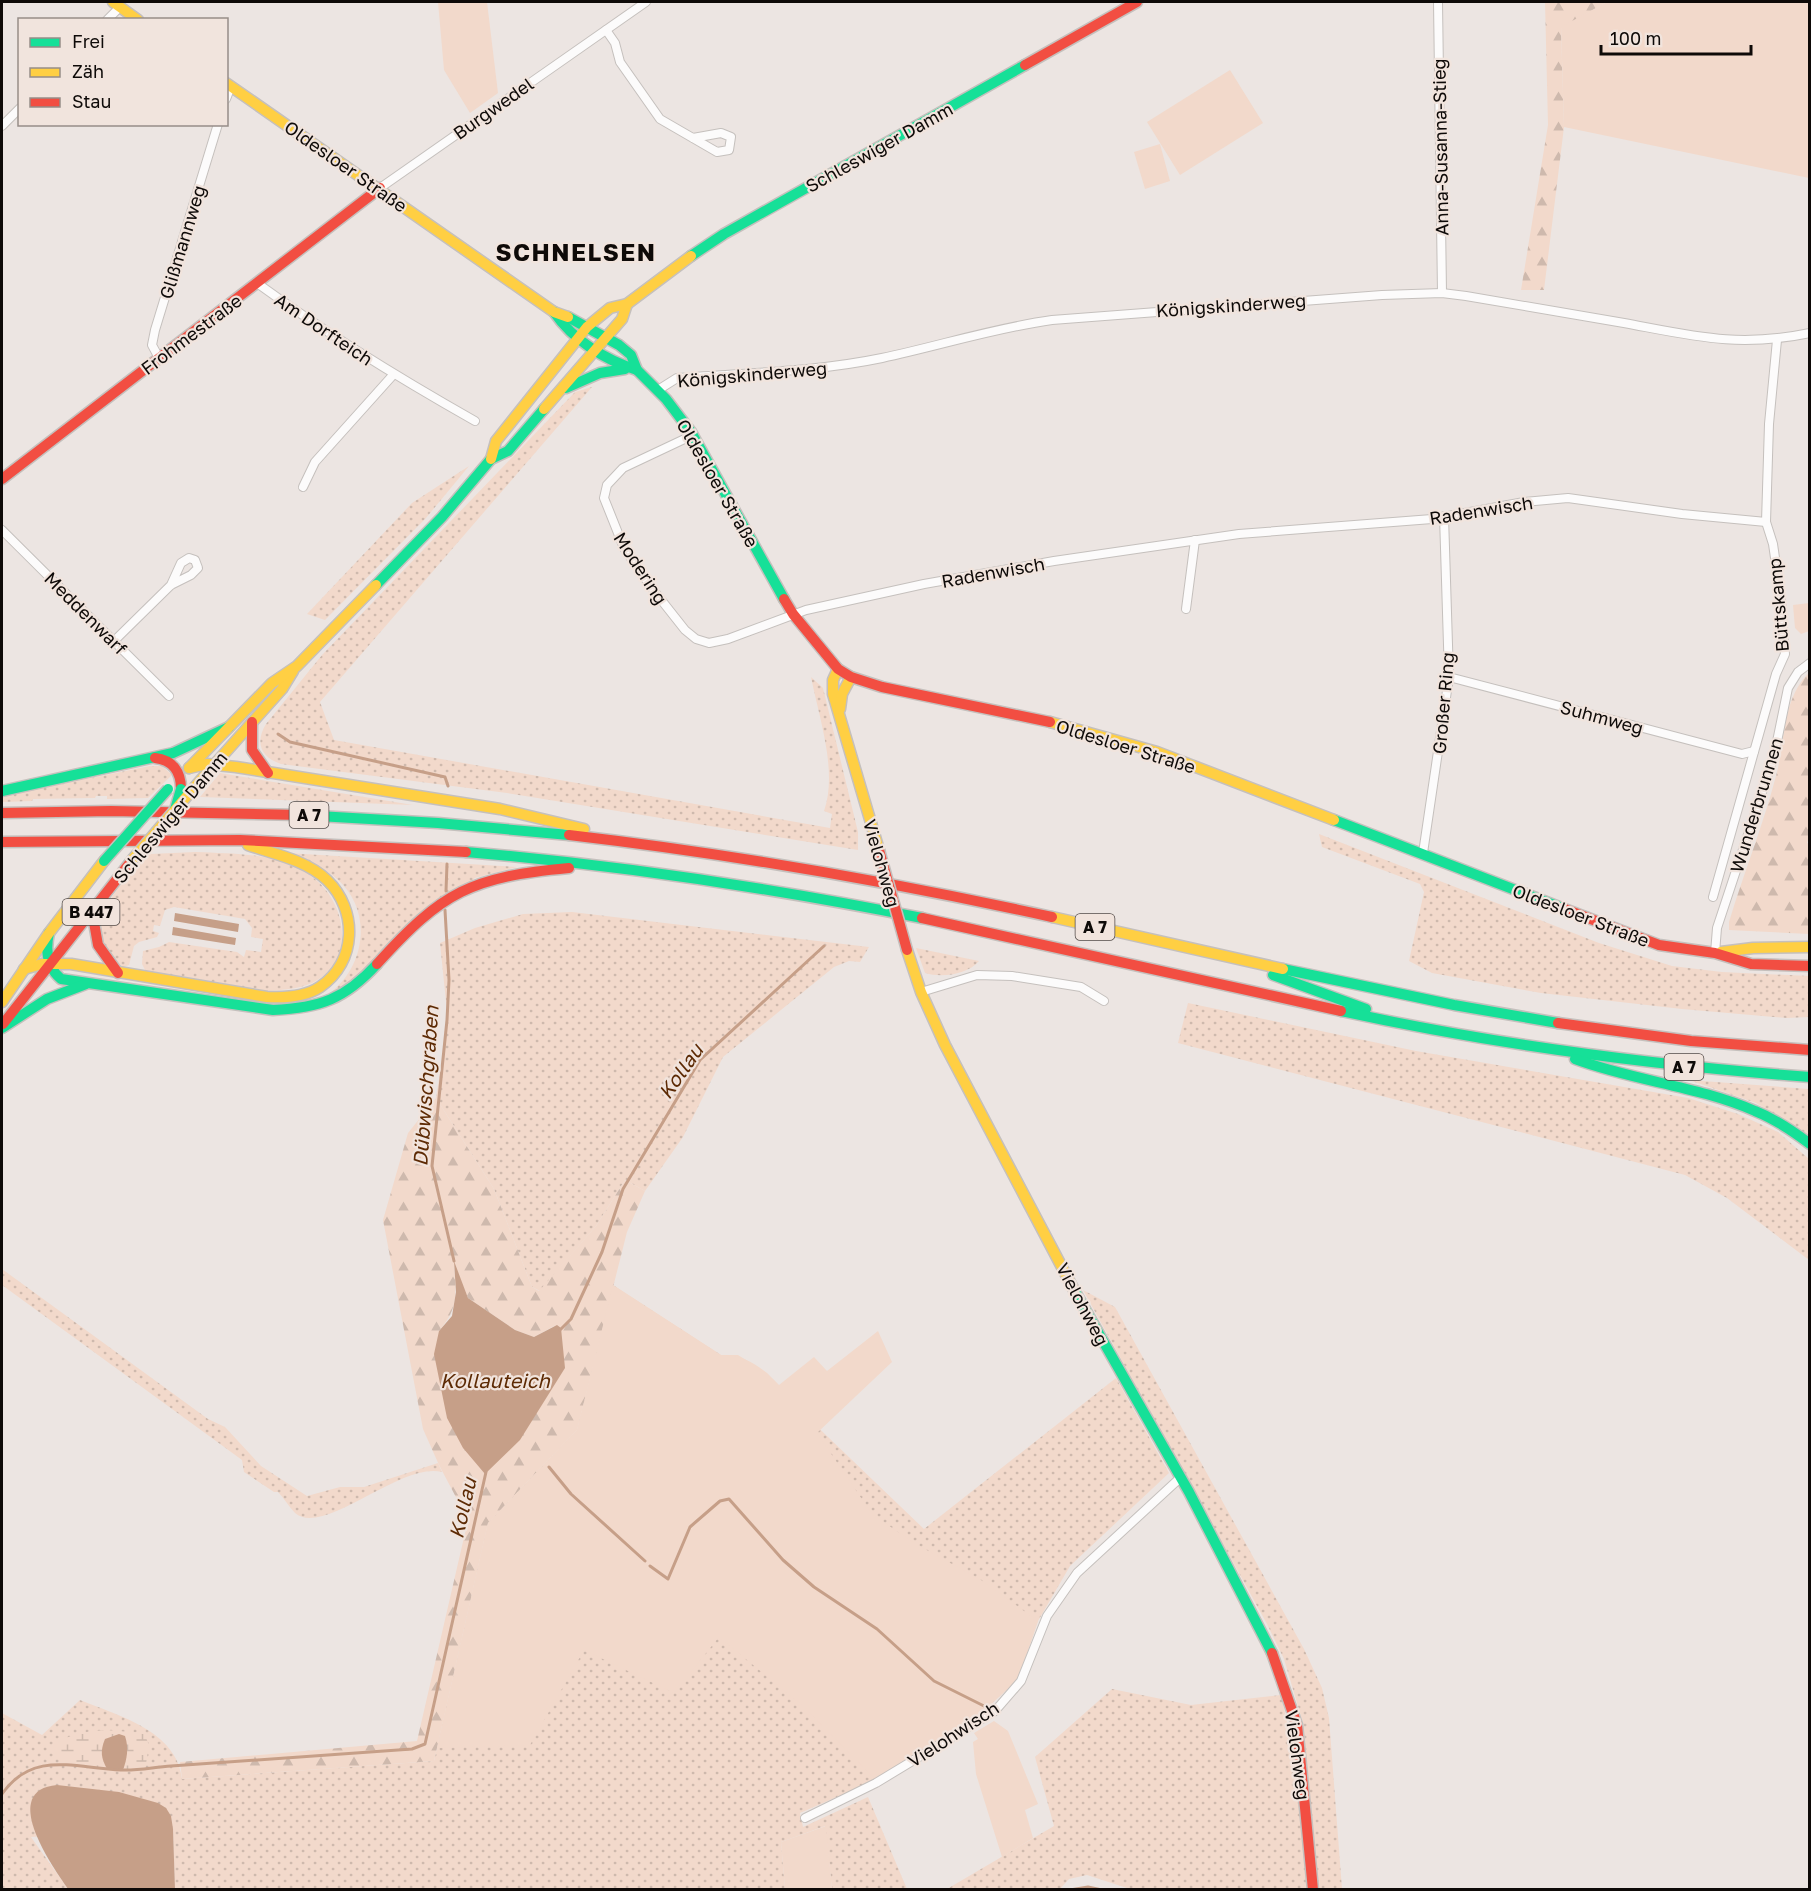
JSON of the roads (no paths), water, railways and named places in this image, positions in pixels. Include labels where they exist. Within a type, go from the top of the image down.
[{"type":"main road","name":"Schleswiger Damm","points":[[491,459],[496,441],[579,336],[610,308],[627,304],[678,264],[724,234],[1137,2]]},
{"type":"main road","points":[[116,4],[135,18]]},
{"type":"main road","name":"Oldesloer Straße","points":[[229,85],[380,188],[554,312],[565,315],[587,327],[631,355],[634,369]]},
{"type":"main road","name":"Frohmestraße","points":[[2,479],[380,188]]},
{"type":"main road","name":"Schleswiger Damm","points":[[2,1027],[132,860],[282,689],[297,666],[442,517],[491,459],[508,451],[622,319],[627,304]]},
{"type":"main road","name":"Oldesloer Straße","points":[[554,312],[559,322],[621,367],[634,369],[658,390],[693,435],[794,614],[838,669],[851,677],[882,687],[1109,736],[1320,812],[1659,945],[1715,953],[1751,964],[1809,966]]},
{"type":"main road","points":[[561,390],[600,373],[634,369]]},
{"type":"main road","name":"Schleswiger Damm","points":[[2,1002],[49,933],[104,861],[168,789],[272,683],[297,666]]},
{"type":"main road","name":"Vielohweg","points":[[838,669],[832,686],[921,992],[945,1045],[1080,1300],[1261,1628],[1289,1695],[1301,1754],[1313,1890]]},
{"type":"main road","name":"Vielohweg","points":[[841,716],[840,698],[851,677]]},
{"type":"main road","points":[[252,722],[250,750],[256,761],[268,772]]},
{"type":"main road","points":[[2,791],[155,758],[181,750],[230,727]]},
{"type":"main road","points":[[155,758],[169,761],[180,777],[181,789],[174,813]]},
{"type":"main road","points":[[189,768],[202,764],[214,764],[500,809],[571,824],[615,839]]},
{"type":"main road","name":"A 7","points":[[2,813],[131,811],[327,815],[490,826],[615,839],[749,858],[873,880],[1414,996],[1584,1026],[1809,1050]]},
{"type":"main road","points":[[24,969],[50,964],[71,964],[279,997],[306,993],[334,975],[347,952],[350,938],[348,914],[338,892],[319,874],[300,864],[234,840]]},
{"type":"main road","name":"A 7","points":[[2,842],[234,840],[454,850],[600,865],[788,893],[908,915],[1217,984],[1409,1024],[1559,1051],[1660,1065],[1809,1077]]},
{"type":"main road","points":[[49,933],[46,945],[50,964],[61,979],[273,1010],[303,1010],[333,1001],[351,990],[366,977],[419,918],[459,891],[508,874],[600,865]]},
{"type":"main road","points":[[92,910],[93,936],[98,949],[118,973]]},
{"type":"main road","name":"Oldesloer Straße","points":[[1715,953],[1753,948],[1809,947]]},
{"type":"main road","name":"A 7","points":[[1220,955],[1409,1024]]},
{"type":"main road","points":[[2,1027],[47,999],[89,983]]},
{"type":"main road","name":"A 7","points":[[1217,984],[1414,996]]},
{"type":"main road","points":[[1559,1051],[1601,1070],[1694,1090],[1744,1106],[1768,1116],[1809,1144]]},
{"type":"street","name":"Burgwedel","points":[[380,188],[646,2]]},
{"type":"street","name":"Anna-Susanna-Stieg","points":[[1437,2],[1442,293]]},
{"type":"street","points":[[108,18],[116,4]]},
{"type":"street","points":[[606,30],[615,43],[620,62],[660,119],[693,138]]},
{"type":"street","points":[[2,126],[18,110]]},
{"type":"street","name":"Glißmannweg","points":[[159,358],[152,345],[155,330],[217,126]]},
{"type":"street","name":"Am Dorfteich","points":[[257,283],[323,331],[393,375],[475,421]]},
{"type":"street","name":"Königskinderweg","points":[[658,390],[677,378],[822,368],[882,358],[1020,324],[1382,295],[1442,293],[1684,335],[1744,342],[1777,340],[1809,333]]},
{"type":"street","name":"Büttskamp","points":[[1713,897],[1776,674],[1785,654],[1780,588],[1773,544],[1766,522],[1769,424],[1777,340]]},
{"type":"street","name":"Am Dorfteich","points":[[303,487],[315,462],[393,375]]},
{"type":"street","name":"Modering","points":[[693,435],[623,468],[607,485],[604,498],[606,506],[624,548],[680,625],[700,640],[718,642],[794,614]]},
{"type":"street","name":"Radenwisch","points":[[794,614],[924,584],[1195,540],[1385,523],[1444,516],[1524,502],[1568,498],[1682,514],[1766,522]]},
{"type":"street","name":"Großer Ring","points":[[1423,853],[1449,677],[1444,516]]},
{"type":"street","name":"Meddenwarf","points":[[2,530],[169,696]]},
{"type":"street","points":[[1186,609],[1195,540]]},
{"type":"street","points":[[114,640],[171,585]]},
{"type":"street","name":"Wunderbrunnen","points":[[1715,953],[1717,928],[1774,756],[1786,694],[1793,678],[1809,663]]},
{"type":"street","name":"Suhmweg","points":[[1449,677],[1742,754],[1754,751]]},
{"type":"street","points":[[921,992],[977,975],[1012,976],[1081,987],[1104,1001]]},
{"type":"street","name":"Vielohwisch","points":[[805,1818],[876,1783],[995,1711],[1021,1681],[1047,1616],[1077,1574],[1180,1478]]},
{"type":"water","points":[[175,913],[239,924],[238,932],[174,921]]},
{"type":"water","points":[[173,927],[236,938],[235,945],[172,935]]},
{"type":"water","name":"Kollauteich","points":[[454,1261],[468,1298],[515,1330],[534,1337],[557,1325],[561,1328],[565,1368],[520,1440],[485,1474],[463,1448],[447,1418],[434,1354],[439,1331],[452,1316],[456,1292]]},
{"type":"water","points":[[119,1734],[125,1736],[127,1745],[123,1770],[107,1769],[103,1761],[103,1743],[105,1739]]},
{"type":"water","points":[[57,1785],[119,1792],[158,1803],[166,1808],[171,1816],[173,1829],[175,1889],[68,1889],[41,1846],[30,1813],[32,1800],[40,1790]]},
{"type":"waterway","name":"Dübwischgraben","points":[[278,734],[290,742],[445,777],[448,786]]},
{"type":"waterway","name":"Dübwischgraben","points":[[446,891],[447,864]]},
{"type":"waterway","name":"Dübwischgraben","points":[[445,910],[449,980],[447,1020],[432,1166],[454,1261]]},
{"type":"waterway","name":"Kollau","points":[[560,1330],[571,1319],[602,1252],[623,1189],[700,1060],[824,946]]},
{"type":"waterway","points":[[549,1467],[571,1494],[645,1561]]},
{"type":"waterway","name":"Kollau","points":[[2,1794],[14,1780],[27,1771],[56,1765],[134,1770],[412,1749],[425,1744],[486,1472]]},
{"type":"waterway","points":[[650,1566],[668,1579],[690,1527],[720,1501],[729,1499],[783,1560],[814,1587],[877,1629],[934,1681],[984,1706]]},
{"type":"waterway","points":[[1070,1890],[1088,1887],[1102,1890]]},
{"type":"district","name":"SCHNELSEN","points":[[576,251]]}]
